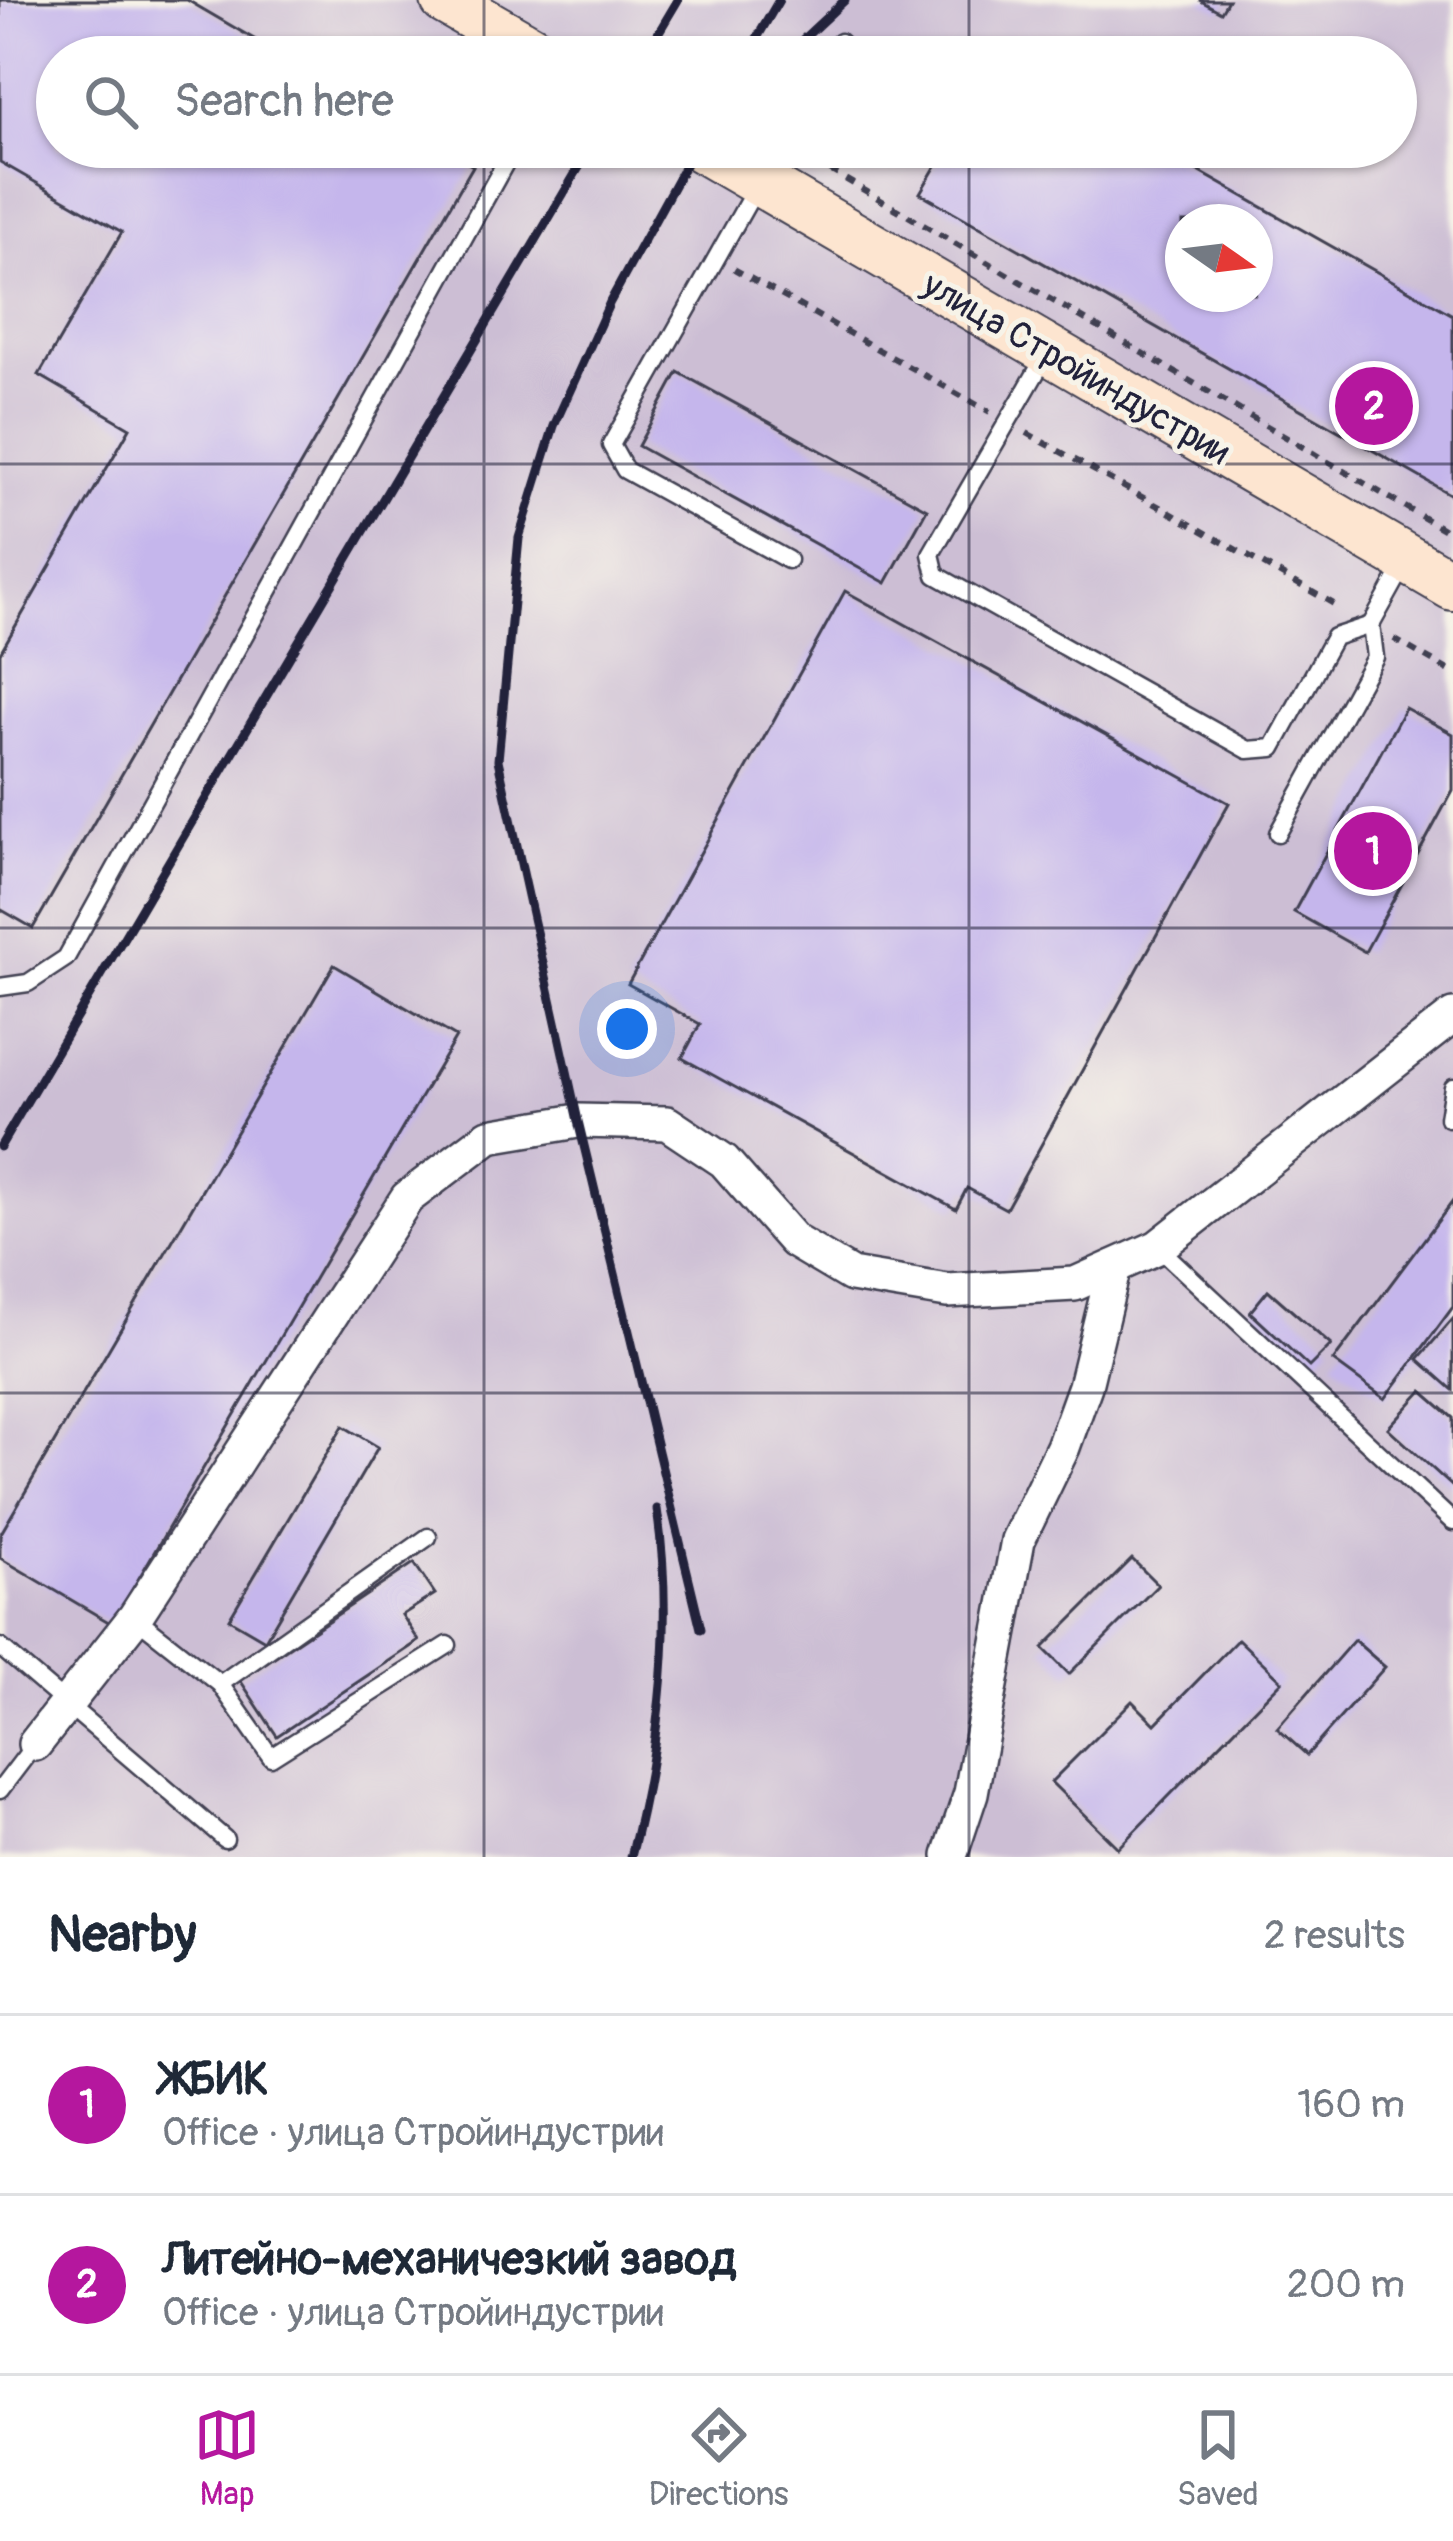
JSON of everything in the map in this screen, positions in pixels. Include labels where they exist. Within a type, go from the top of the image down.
[{"type":"street","points":[[446,0],[508,36]]},
{"type":"street","name":"улица Стройиндустрии","points":[[790,168],[1048,350],[1453,586]]},
{"type":"street","points":[[35,1744],[135,1617],[407,1198],[489,1136],[578,1121],[667,1123],[724,1161],[794,1241],[850,1275],[947,1292],[1075,1284],[1158,1247],[1453,1016]]},
{"type":"street","points":[[950,1856],[971,1792],[1018,1540],[1064,1447],[1085,1387],[1114,1267]]},
{"type":"lane","points":[[0,987],[28,983],[66,958],[502,168]]},
{"type":"lane","points":[[770,168],[611,446],[625,470],[788,560]]},
{"type":"lane","points":[[1048,350],[931,554],[936,574],[1248,750],[1273,748],[1334,637],[1370,625]]},
{"type":"lane","points":[[1278,832],[1375,657],[1370,625],[1407,560]]},
{"type":"lane","points":[[1448,1118],[1453,1087]]},
{"type":"lane","points":[[1158,1247],[1453,1522]]},
{"type":"lane","points":[[220,1684],[428,1537]]},
{"type":"lane","points":[[135,1617],[220,1684],[271,1757],[448,1645]]},
{"type":"lane","points":[[0,1647],[226,1838]]},
{"type":"lane","points":[[0,1790],[35,1744]]},
{"type":"path","points":[[794,168],[1453,536]]},
{"type":"path","points":[[716,259],[1453,673]]},
{"type":"shaded area","points":[[0,0],[1453,0],[1453,1857],[0,1857]]},
{"type":"building","points":[[0,0],[187,0],[249,36],[36,36],[36,168],[472,168],[33,928],[0,909],[0,653],[130,428],[39,375],[122,232],[0,162]]},
{"type":"building","points":[[1199,0],[1228,0],[1221,12]]},
{"type":"building","points":[[935,168],[1193,168],[1257,204],[1165,204],[1165,312],[1273,312],[1273,213],[1453,315],[1453,496],[920,193]]},
{"type":"building","points":[[678,372],[927,509],[886,583],[638,446]]},
{"type":"building","points":[[845,591],[1229,803],[1006,1209],[967,1188],[956,1209],[682,1058],[700,1024],[628,984]]},
{"type":"building","points":[[1405,708],[1453,734],[1453,790],[1365,952],[1294,912]]},
{"type":"building","points":[[334,965],[456,1037],[112,1624],[0,1558],[0,1535]]},
{"type":"building","points":[[1453,1201],[1453,1307],[1385,1399],[1333,1361]]},
{"type":"building","points":[[1268,1290],[1331,1345],[1309,1367],[1250,1312]]},
{"type":"building","points":[[1453,1319],[1453,1390],[1418,1359]]},
{"type":"building","points":[[1422,1391],[1453,1418],[1453,1487],[1388,1428]]},
{"type":"building","points":[[343,1426],[378,1447],[265,1640],[229,1619]]},
{"type":"building","points":[[1132,1559],[1158,1585],[1069,1674],[1043,1648]]},
{"type":"building","points":[[414,1563],[435,1594],[402,1615],[419,1641],[277,1736],[240,1680]]},
{"type":"building","points":[[1238,1639],[1282,1681],[1118,1848],[1051,1782],[1132,1701],[1155,1724]]},
{"type":"building","points":[[1354,1640],[1385,1667],[1307,1755],[1277,1728]]},
{"type":"railway","points":[[657,36],[678,0]]},
{"type":"railway","points":[[758,36],[779,0]]},
{"type":"railway","points":[[806,36],[845,0]]},
{"type":"railway","points":[[0,1147],[579,168]]},
{"type":"railway","points":[[683,168],[610,302],[554,426],[519,538],[498,760],[578,1121],[701,1629]]},
{"type":"railway","points":[[631,1857],[650,1771],[661,1684],[664,1596],[657,1509]]},
{"type":"place","name":"Литейно-механичезкий завод","points":[[1374,406]]},
{"type":"place","name":"ЖБИК","points":[[1373,851]]}]
